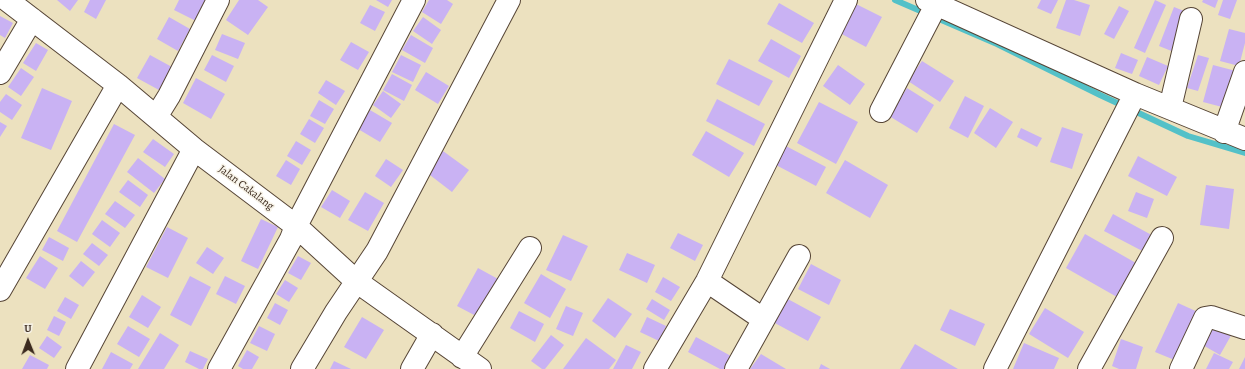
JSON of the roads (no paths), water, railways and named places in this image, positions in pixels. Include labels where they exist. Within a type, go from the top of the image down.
[{"type":"street","points":[[156,117],[169,96],[218,0]]},
{"type":"street","points":[[219,369],[291,239],[296,226],[414,0]]},
{"type":"street","points":[[302,369],[336,312],[377,251],[509,0]]},
{"type":"street","points":[[656,369],[707,281],[846,0]]},
{"type":"street","name":"Jalan Cakalang","points":[[10,2],[118,85],[194,149],[296,226],[356,281],[480,369]]},
{"type":"street","points":[[881,111],[930,11],[1129,105],[1170,108],[1224,132],[1245,139]]},
{"type":"street","points":[[0,73],[32,19]]},
{"type":"street","points":[[1170,108],[1190,19]]},
{"type":"street","points":[[1224,132],[1245,72]]},
{"type":"street","points":[[0,290],[118,85]]},
{"type":"street","points":[[995,369],[1129,105]]},
{"type":"street","points":[[77,369],[194,149]]},
{"type":"street","points":[[1097,366],[1162,238]]},
{"type":"street","points":[[462,357],[530,248]]},
{"type":"street","points":[[736,369],[799,256]]},
{"type":"street","points":[[707,281],[763,319]]},
{"type":"street","points":[[1181,369],[1205,318],[1211,317],[1245,328]]},
{"type":"street","points":[[412,369],[432,334]]},
{"type":"waterway","points":[[895,0],[997,44],[1100,95],[1188,136],[1245,153]]}]
